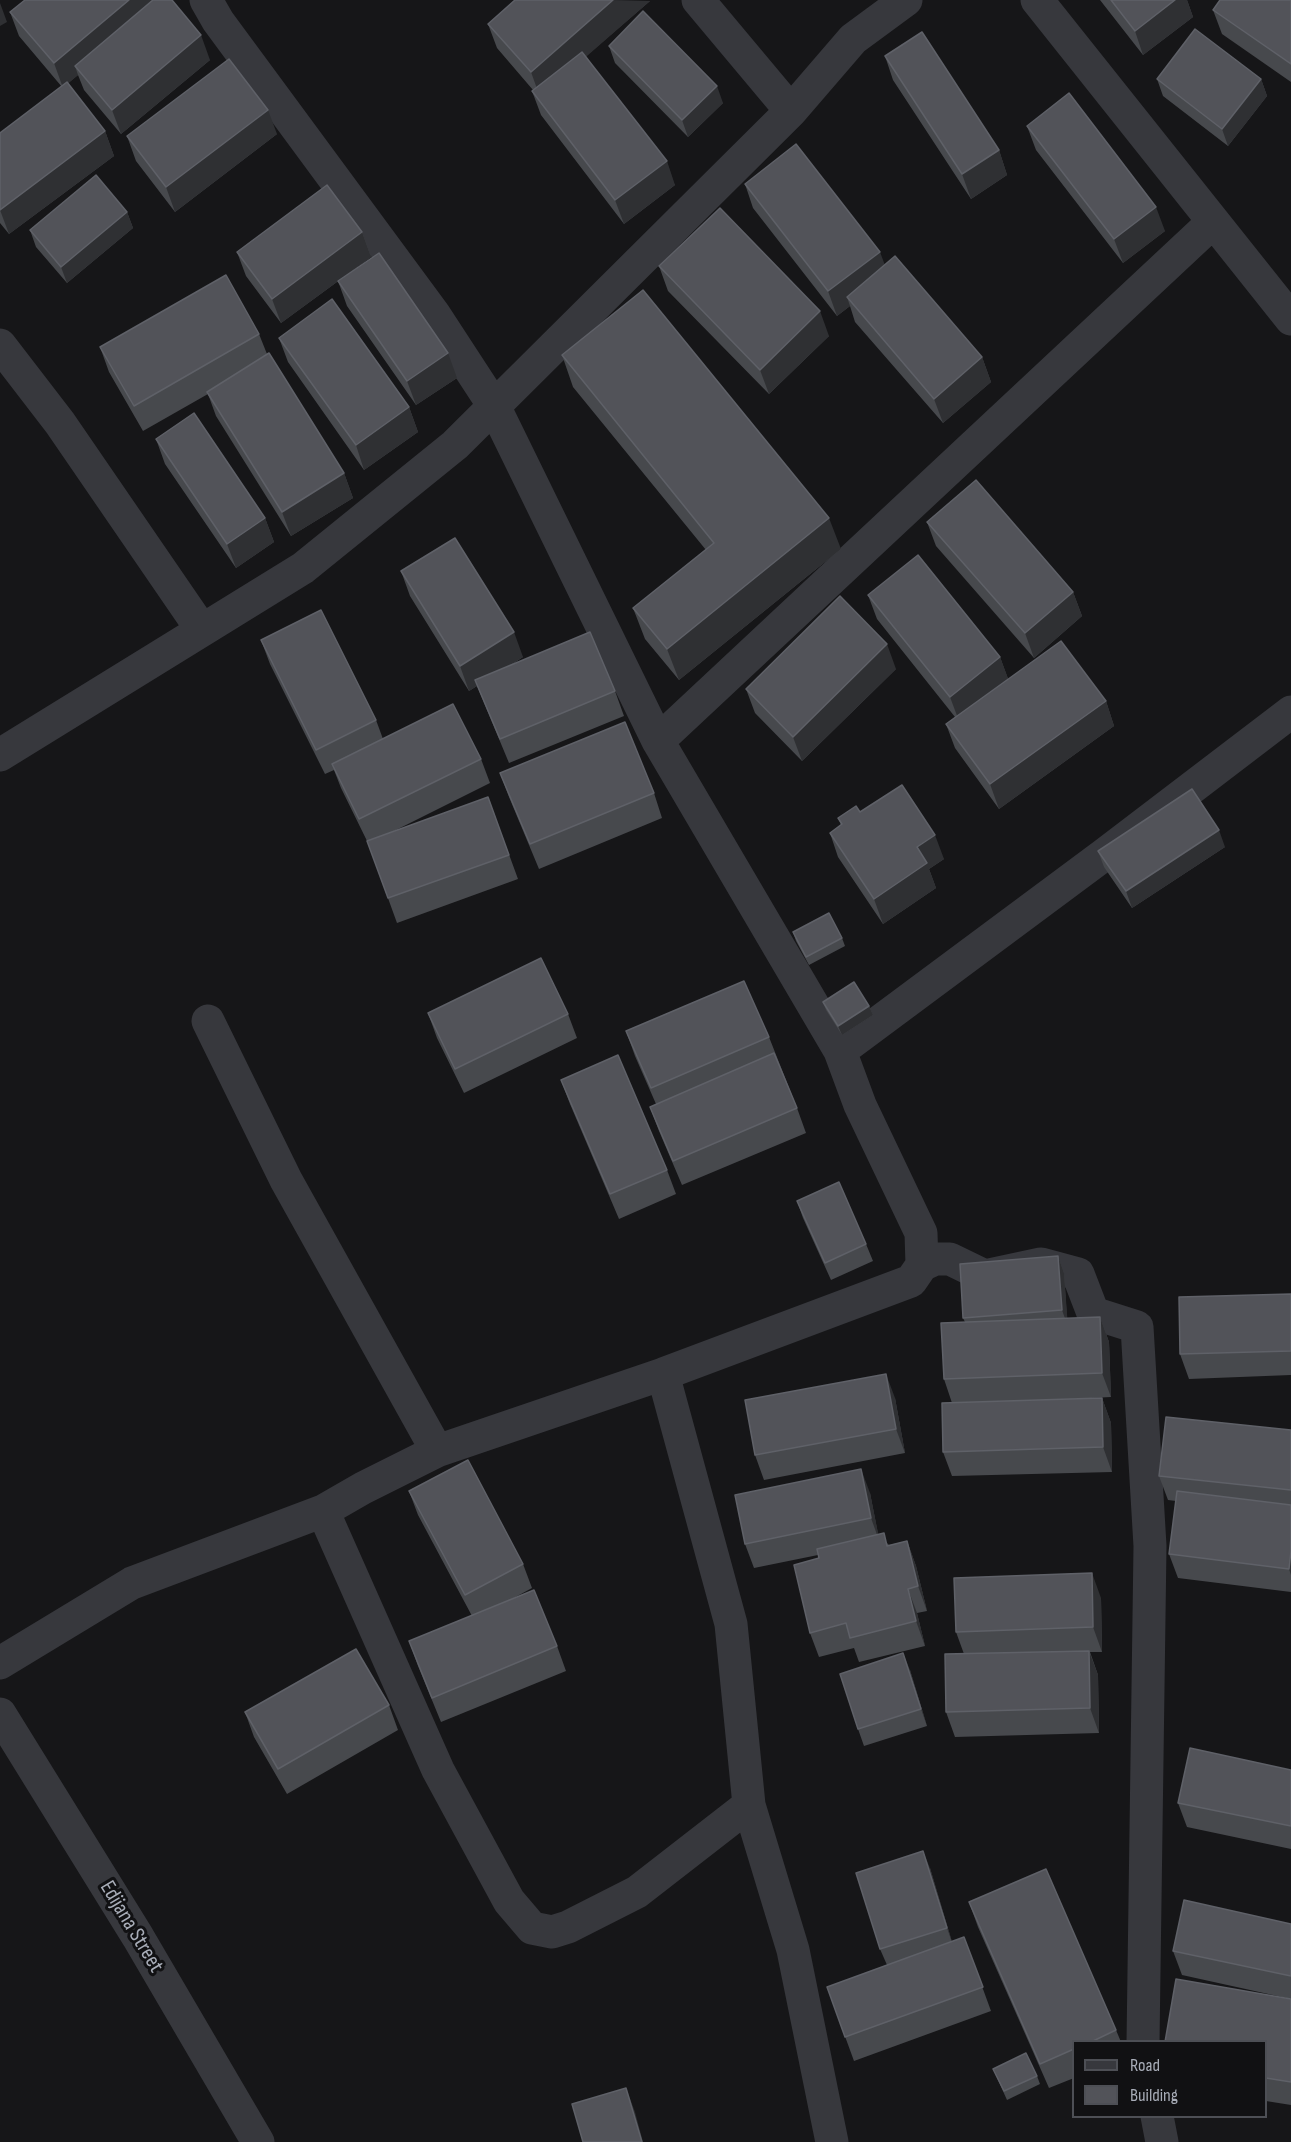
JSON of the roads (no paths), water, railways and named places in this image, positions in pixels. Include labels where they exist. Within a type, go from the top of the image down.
[{"type":"street","points":[[206,0],[218,21],[434,314],[494,406],[658,741],[840,1051],[860,1105],[921,1233],[922,1265]]},
{"type":"street","points":[[698,0],[791,111]]},
{"type":"street","points":[[0,755],[303,568],[454,444],[791,111],[854,39],[906,0]]},
{"type":"street","points":[[1037,0],[1291,319]]},
{"type":"street","points":[[658,741],[1213,222]]},
{"type":"street","points":[[0,345],[60,423],[202,630]]},
{"type":"street","points":[[840,1051],[1291,712]]},
{"type":"street","points":[[208,1021],[286,1180],[436,1451]]},
{"type":"street","points":[[0,1663],[132,1583],[323,1511],[436,1451],[663,1374],[911,1281],[922,1265],[935,1259],[951,1258],[985,1276],[1041,1264],[1078,1274],[1093,1313],[1137,1327],[1150,1546],[1143,2040]]},
{"type":"street","points":[[663,1374],[731,1624],[750,1805],[793,1950],[832,2142]]},
{"type":"street","points":[[323,1511],[438,1770],[509,1901],[532,1928],[552,1932],[568,1928],[637,1892],[750,1805]]},
{"type":"street","name":"Edijana Street","points":[[0,1714],[138,1937],[258,2142]]},
{"type":"street","points":[[1157,2118],[1162,2142]]}]
